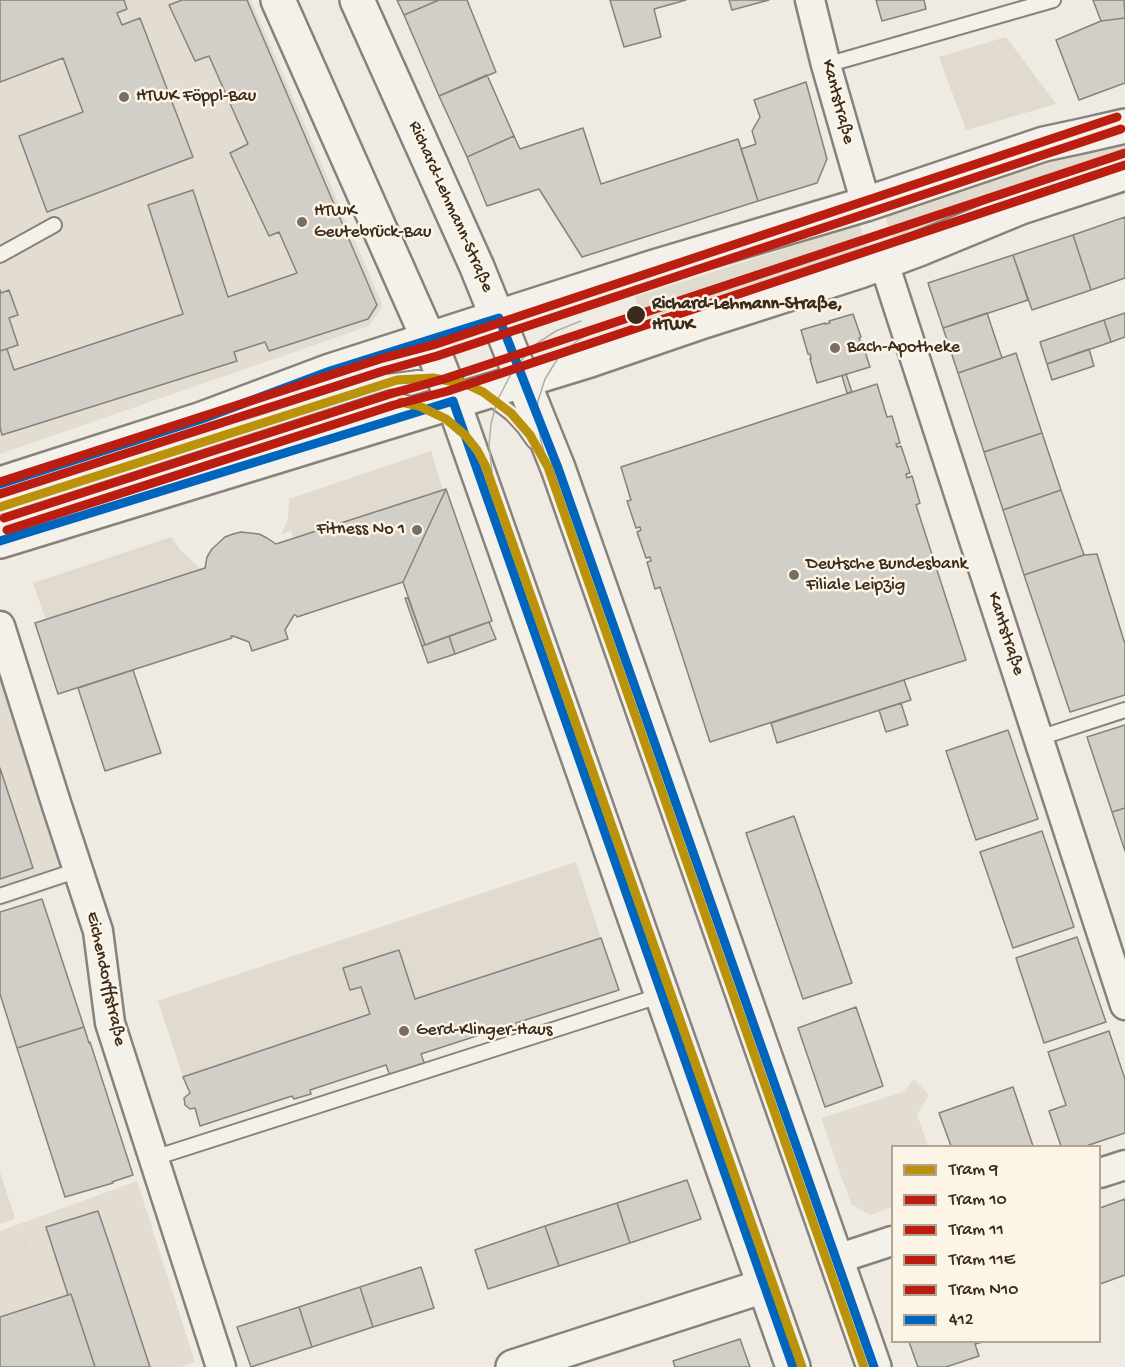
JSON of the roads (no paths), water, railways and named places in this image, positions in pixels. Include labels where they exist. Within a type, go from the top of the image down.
[{"type":"main road","points":[[278,0],[429,340],[456,392],[465,435],[792,1367]]},
{"type":"main road","name":"Richard-Lehmann-Straße","points":[[357,0],[466,240],[553,454],[874,1367]]},
{"type":"main road","points":[[0,484],[202,418],[330,371],[654,267],[866,204],[1044,144],[1125,126]]},
{"type":"main road","points":[[0,541],[456,392],[523,380],[590,360],[884,262],[929,246],[1021,207],[1125,173]]},
{"type":"main road","points":[[513,1367],[764,1286]]},
{"type":"street","name":"Kantstraße","points":[[810,0],[866,204]]},
{"type":"street","name":"Kantstraße","points":[[884,262],[1125,1005]]},
{"type":"street","name":"Eichendorffstraße","points":[[0,626],[98,931],[110,1023],[221,1367]]},
{"type":"street","points":[[1101,1173],[1125,1165]]},
{"type":"street","points":[[837,1260],[891,1242]]},
{"type":"lane","points":[[826,65],[1053,0]]},
{"type":"lane","points":[[0,255],[54,225]]},
{"type":"lane","points":[[0,507],[387,382],[418,378],[504,407],[531,435],[572,507]]},
{"type":"lane","points":[[0,522],[357,408],[372,404],[401,402],[419,406],[456,392]]},
{"type":"lane","points":[[1038,738],[1125,710]]},
{"type":"lane","points":[[0,896],[78,870]]},
{"type":"lane","points":[[154,1158],[662,995]]},
{"type":"tram line","name":"N10","points":[[0,482],[380,359],[433,345],[1117,117]]},
{"type":"tram line","name":"11","points":[[0,494],[383,371],[437,356],[1121,129]]},
{"type":"tram line","name":"10","points":[[4,518],[390,394],[444,379],[1125,153]]},
{"type":"tram line","name":"11E","points":[[7,530],[394,405],[448,391],[1125,165]]},
{"type":"tram line","points":[[548,467],[537,416],[538,401],[545,379],[558,358],[578,340],[624,320]]},
{"type":"tram line","points":[[501,508],[493,481],[489,445],[497,401],[513,370],[536,344],[556,331],[581,321]]},
{"type":"tram line","name":"9","points":[[0,507],[397,380],[433,378],[466,384],[483,392],[511,413],[530,435],[548,467],[864,1367]]},
{"type":"tram line","name":"9","points":[[401,402],[419,406],[446,419],[465,435],[485,465],[802,1367]]},
{"type":"place","name":"HTWK Föppl-Bau","points":[[124,97]]},
{"type":"place","name":"HTWK Geutebrück-Bau","points":[[302,222]]},
{"type":"place","name":"Richard-Lehmann-Straße, HTWK","points":[[636,315]]},
{"type":"place","name":"Bach-Apotheke","points":[[835,348]]},
{"type":"place","name":"Fitness No 1","points":[[417,530]]},
{"type":"place","name":"Deutsche Bundesbank Filiale Leipzig","points":[[794,575]]},
{"type":"place","name":"Gerd-Klinger-Haus","points":[[404,1031]]}]
